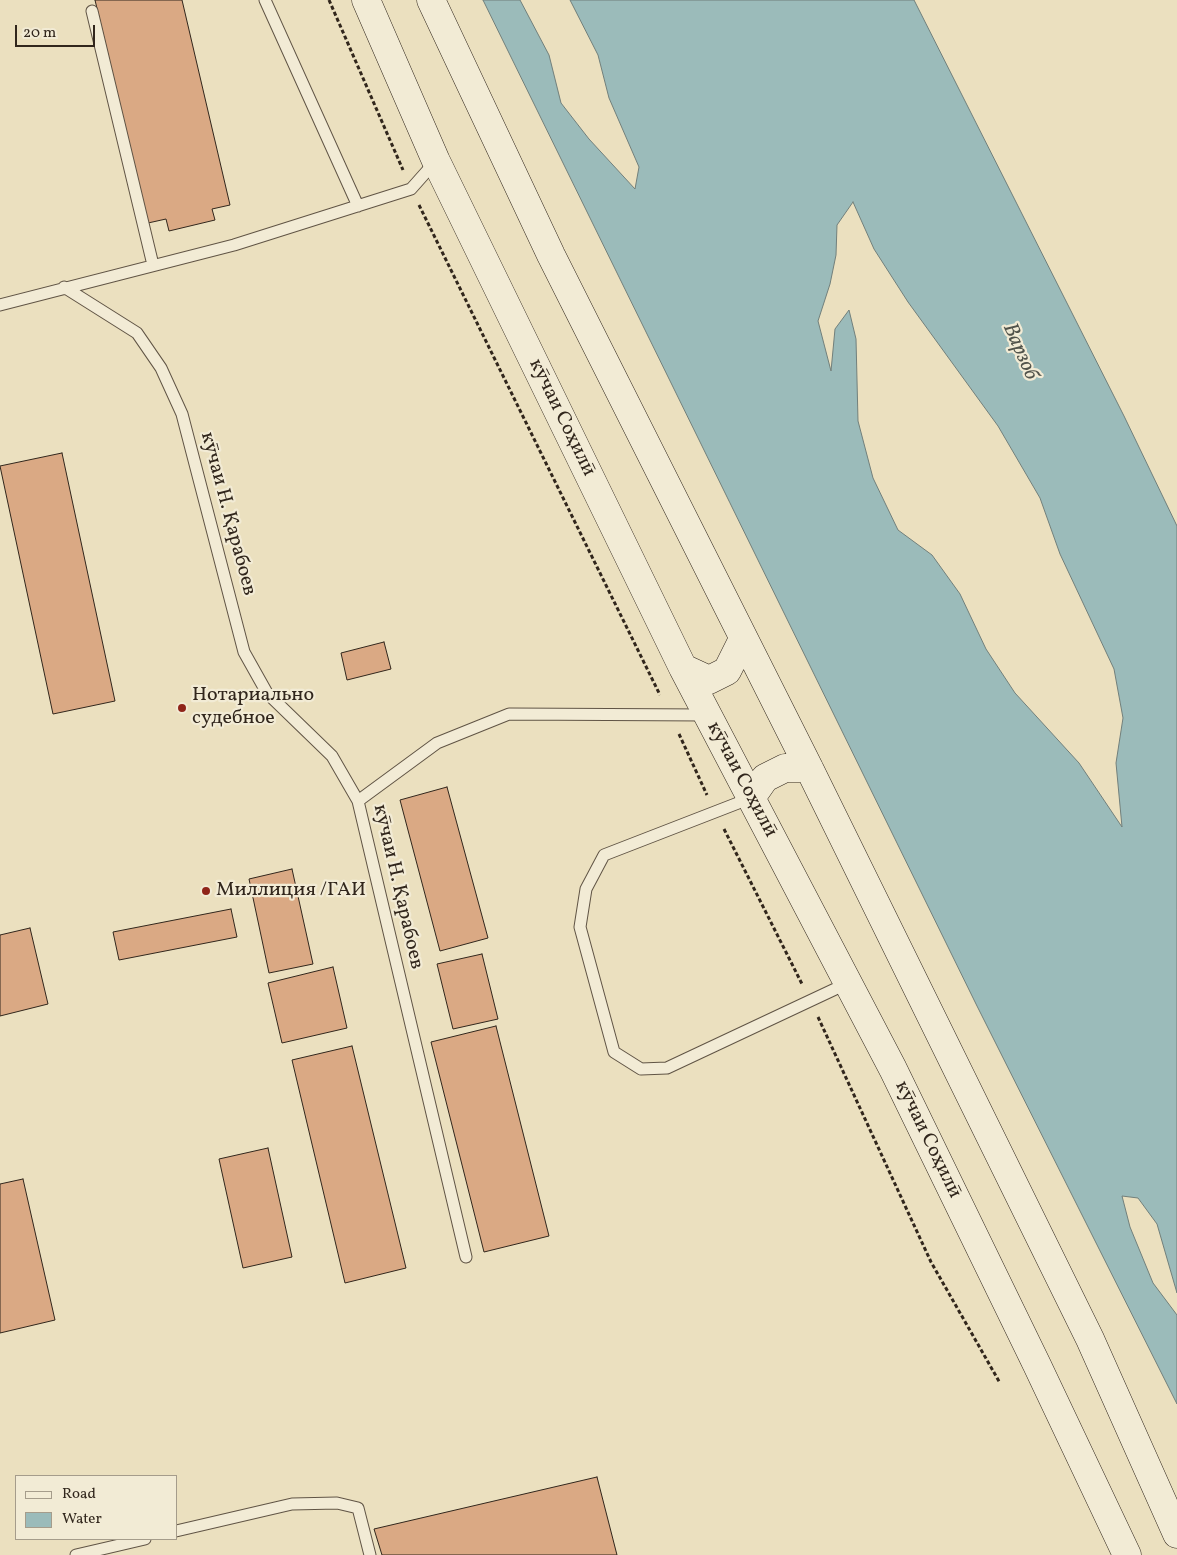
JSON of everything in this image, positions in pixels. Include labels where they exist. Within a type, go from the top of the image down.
[{"type":"main road","name":"кӯчаи Соҳилӣ","points":[[366,0],[436,161],[682,668],[892,1069],[1020,1329],[1127,1555]]},
{"type":"main road","points":[[431,0],[551,256],[809,768],[1090,1339],[1177,1534]]},
{"type":"main road","points":[[682,668],[709,680],[727,671],[743,639]]},
{"type":"main road","points":[[751,798],[765,778],[784,768],[809,768]]},
{"type":"lane","points":[[265,0],[358,206]]},
{"type":"lane","points":[[92,11],[153,265]]},
{"type":"lane","points":[[0,305],[234,245],[411,189],[436,161]]},
{"type":"lane","name":"кӯчаи Н. Қарабоев","points":[[64,288],[137,334],[161,368],[182,414],[244,652],[267,693],[332,756],[358,801],[466,1257]]},
{"type":"lane","points":[[358,801],[437,743],[508,714],[707,715]]},
{"type":"lane","points":[[751,798],[604,855],[586,889],[580,928],[614,1052],[641,1069],[667,1068],[848,983]]},
{"type":"lane","points":[[178,1531],[292,1504],[337,1503],[358,1508],[370,1555]]},
{"type":"lane","points":[[76,1555],[141,1540]]},
{"type":"water","name":"Варзоб","points":[[483,0],[520,0],[549,55],[561,103],[589,139],[635,189],[639,167],[609,98],[598,55],[570,0],[914,0],[1124,416],[1177,526],[1177,1293],[1157,1224],[1138,1198],[1122,1196],[1130,1227],[1153,1283],[1177,1315],[1177,1404],[977,1006]],"holes":[[[853,202],[874,249],[908,302],[998,426],[1040,498],[1060,554],[1114,669],[1123,718],[1116,763],[1122,827],[1079,763],[1015,693],[986,649],[960,594],[932,555],[898,530],[873,478],[858,421],[856,339],[849,310],[835,329],[831,371],[818,321],[830,284],[836,255],[837,225]]]},
{"type":"building","points":[[95,0],[182,0],[230,205],[212,209],[215,220],[169,231],[166,219],[148,223]]},
{"type":"building","points":[[62,453],[115,701],[53,714],[0,466]]},
{"type":"building","points":[[384,642],[391,669],[347,680],[341,653]]},
{"type":"building","points":[[447,787],[488,938],[440,951],[400,800]]},
{"type":"building","points":[[292,869],[313,964],[269,973],[249,879]]},
{"type":"building","points":[[231,909],[237,937],[119,960],[113,932]]},
{"type":"building","points":[[30,928],[48,1004],[0,1016],[0,935]]},
{"type":"building","points":[[482,954],[498,1019],[453,1029],[437,964]]},
{"type":"building","points":[[333,967],[347,1028],[282,1043],[268,983]]},
{"type":"building","points":[[496,1026],[549,1236],[484,1252],[431,1042]]},
{"type":"building","points":[[352,1046],[406,1268],[345,1283],[292,1060]]},
{"type":"building","points":[[268,1148],[292,1257],[243,1268],[219,1159]]},
{"type":"building","points":[[23,1179],[55,1320],[0,1333],[0,1184]]},
{"type":"building","points":[[597,1477],[617,1555],[382,1555],[374,1529]]},
{"type":"place","name":"Нотариально судебное","points":[[182,708]]},
{"type":"place","name":"Миллиция /ГАИ","points":[[206,891]]}]
